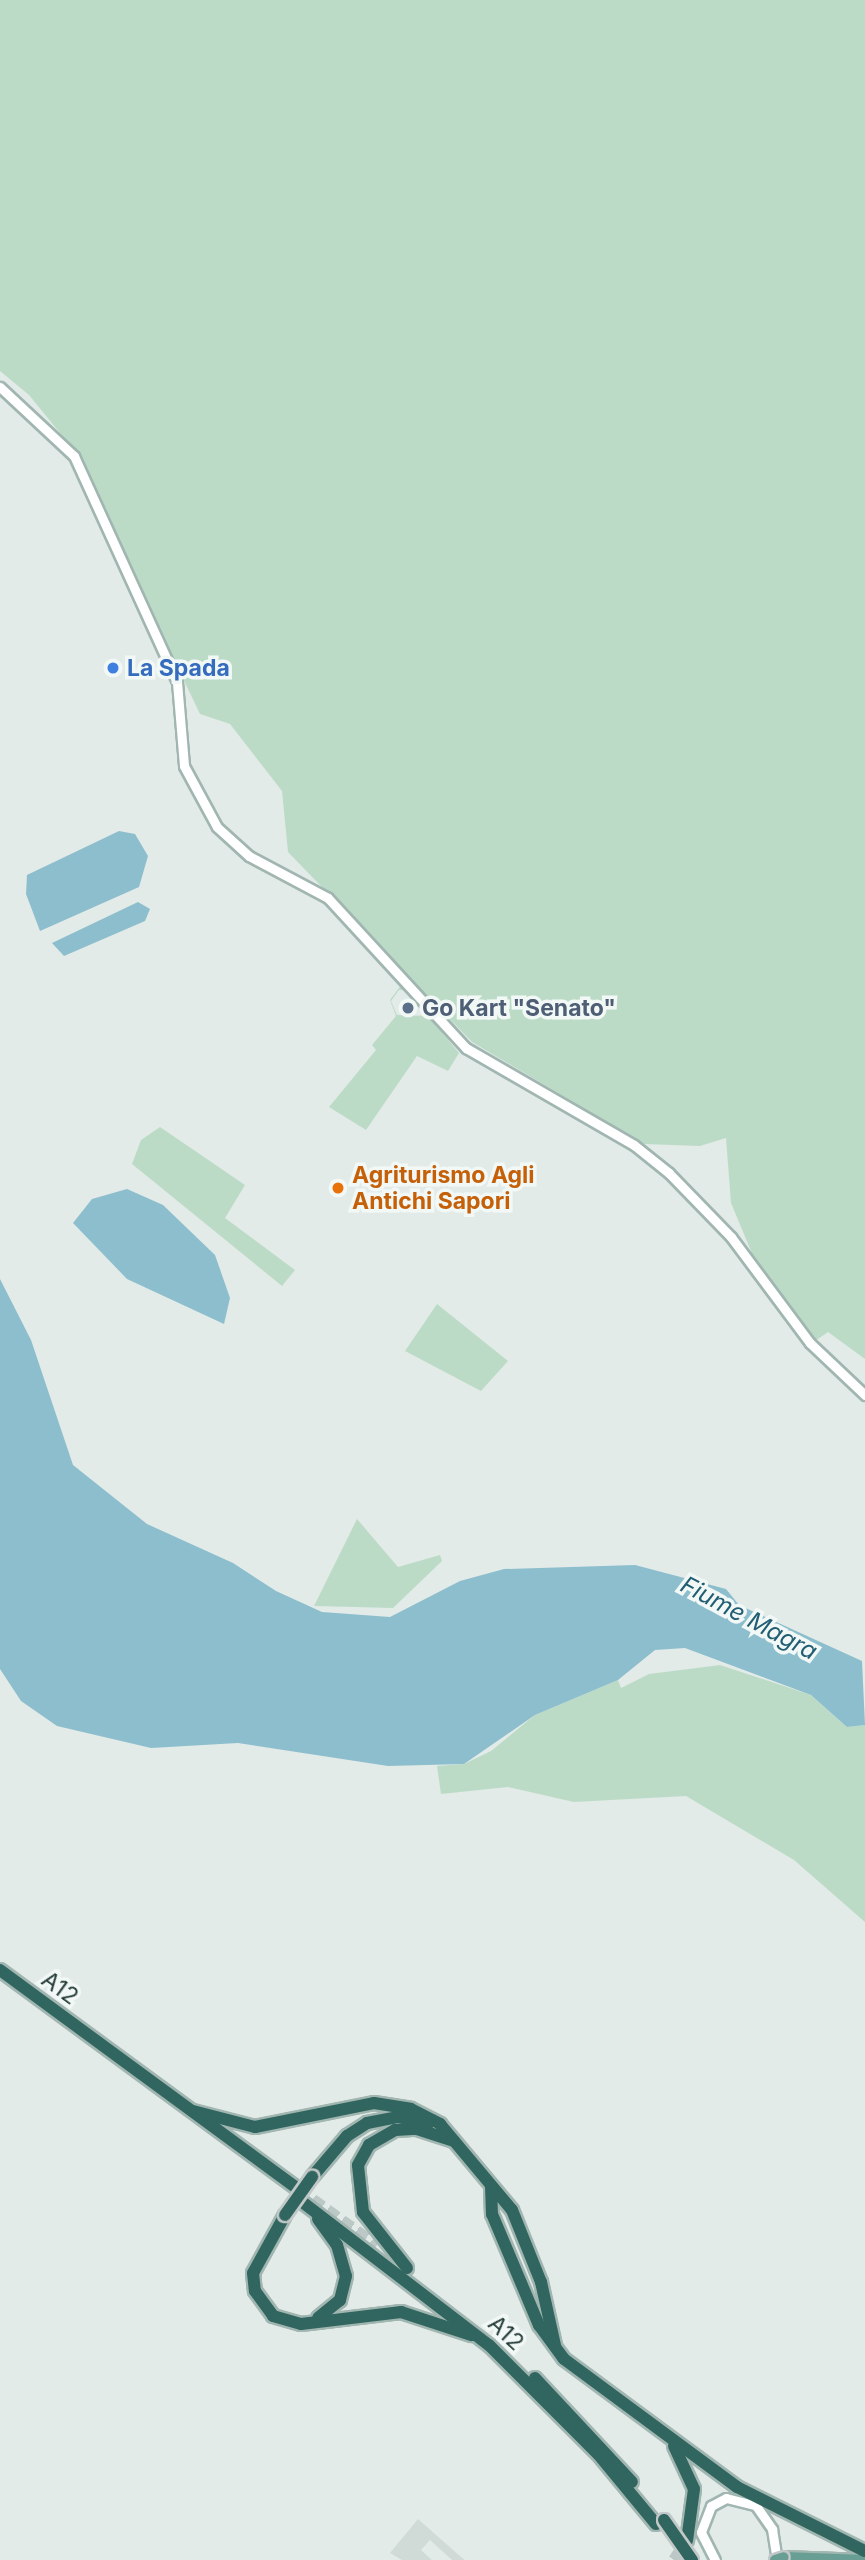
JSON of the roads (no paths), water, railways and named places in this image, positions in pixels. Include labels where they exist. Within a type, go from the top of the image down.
[{"type":"highway","name":"A12","points":[[0,1970],[193,2111],[489,2345],[598,2454],[660,2522],[682,2560]]},
{"type":"highway","name":"A12","points":[[0,1979],[299,2197]]},
{"type":"highway","points":[[193,2111],[242,2126],[268,2126],[348,2105],[388,2104],[432,2119],[512,2210],[541,2282],[555,2345]]},
{"type":"highway","points":[[454,2141],[417,2120],[377,2120],[347,2136],[312,2177],[260,2251],[255,2291],[273,2316],[301,2324],[401,2312],[428,2316],[489,2345]]},
{"type":"highway","points":[[407,2269],[363,2212],[358,2165],[369,2145],[395,2130],[417,2129],[454,2141]]},
{"type":"highway","points":[[491,2186],[492,2214],[539,2325],[578,2372],[737,2487],[865,2551]]},
{"type":"highway","points":[[299,2197],[337,2245],[346,2276],[332,2310],[301,2324]]},
{"type":"highway","name":"A12","points":[[377,2246],[547,2389],[692,2560]]},
{"type":"highway","points":[[670,2440],[694,2489],[687,2541]]},
{"type":"main road","points":[[0,387],[74,456],[177,682],[184,766],[216,827],[249,856],[328,898],[466,1048],[634,1146],[669,1173],[731,1237],[810,1343],[865,1395]]},
{"type":"main road","points":[[737,2487],[757,2506],[772,2529],[776,2560],[814,2554],[865,2560]]},
{"type":"main road","points":[[715,2560],[701,2532],[711,2506],[726,2498],[757,2506]]},
{"type":"water","points":[[119,831],[135,834],[148,856],[139,887],[40,931],[26,894],[27,875]]},
{"type":"water","points":[[138,902],[150,909],[145,921],[64,956],[52,943]]},
{"type":"water","points":[[127,1189],[163,1205],[215,1255],[230,1298],[224,1324],[127,1279],[73,1223],[92,1199]]},
{"type":"water","name":"Fiume Magra","points":[[0,1279],[31,1340],[73,1465],[147,1524],[233,1563],[276,1591],[322,1612],[390,1617],[460,1581],[504,1569],[635,1565],[726,1589],[739,1605],[862,1661],[865,1725],[847,1727],[811,1695],[685,1648],[655,1650],[618,1680],[535,1715],[464,1764],[388,1766],[238,1743],[151,1748],[57,1726],[21,1701],[0,1669]]},
{"type":"tunnel","points":[[298,2189],[377,2246]]},
{"type":"tunnel","points":[[674,2560],[687,2541]]},
{"type":"place","name":"La Spada","points":[[113,668]]},
{"type":"place","name":"Go Kart \"Senato\"","points":[[408,1008]]},
{"type":"place","name":"Agriturismo Agli Antichi Sapori","points":[[338,1188]]}]
